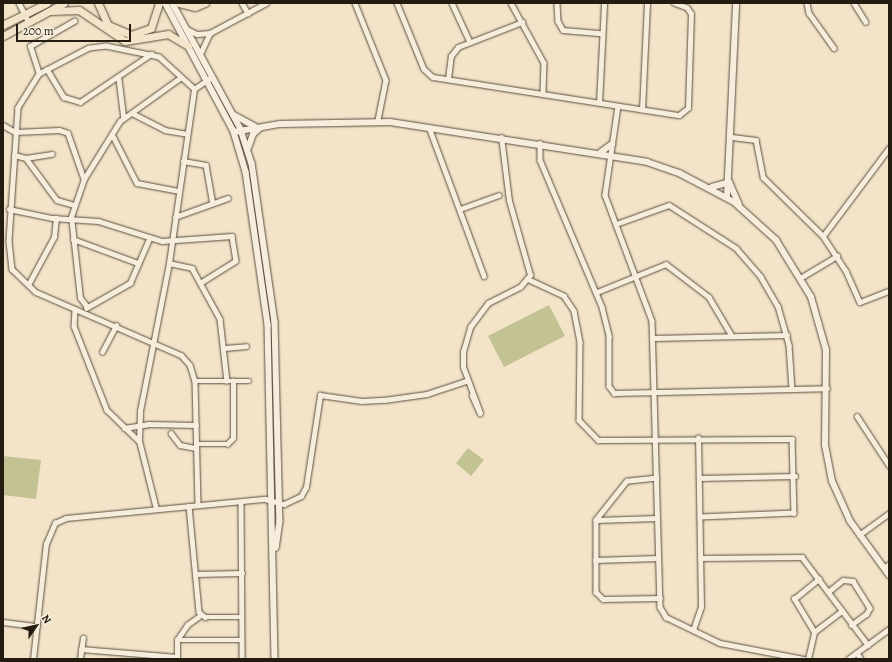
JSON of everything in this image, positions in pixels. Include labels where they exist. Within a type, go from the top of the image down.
[{"type":"highway","points":[[35,9],[42,3]]},
{"type":"highway","points":[[3,25],[47,3]]},
{"type":"highway","points":[[3,36],[64,3]]},
{"type":"highway","points":[[98,3],[108,25],[131,35],[151,28],[159,3]]},
{"type":"highway","points":[[179,3],[195,7],[205,3]]},
{"type":"highway","points":[[51,11],[84,12],[110,34],[125,41],[168,34],[188,46]]},
{"type":"main road","points":[[165,3],[187,28],[215,76],[238,131]]},
{"type":"main road","points":[[172,3],[175,15],[188,46],[238,131]]},
{"type":"main road","points":[[232,114],[256,127]]},
{"type":"main road","points":[[238,131],[263,126],[378,120],[610,154],[664,167],[711,188],[727,197],[776,240],[802,277],[824,335],[827,388],[824,432],[827,461],[836,494],[859,534],[886,566],[889,575]]},
{"type":"main road","points":[[248,148],[253,134],[263,126]]},
{"type":"main road","points":[[599,153],[612,144]]},
{"type":"main road","points":[[711,188],[729,182],[741,208]]},
{"type":"street","points":[[19,3],[29,23]]},
{"type":"street","points":[[242,3],[248,13]]},
{"type":"street","points":[[187,28],[197,34],[210,33],[266,3]]},
{"type":"street","points":[[355,3],[386,80],[378,120]]},
{"type":"street","points":[[397,3],[424,69],[433,77],[679,115],[688,108],[690,11],[674,3]]},
{"type":"street","points":[[452,3],[470,42]]},
{"type":"street","points":[[511,3],[544,63],[543,94]]},
{"type":"street","points":[[557,3],[558,21],[563,30],[601,33]]},
{"type":"street","points":[[599,103],[601,33],[604,3]]},
{"type":"street","points":[[642,110],[647,3]]},
{"type":"street","points":[[727,197],[732,137],[736,3]]},
{"type":"street","points":[[807,3],[809,13],[834,48]]},
{"type":"street","points":[[854,3],[866,22]]},
{"type":"street","points":[[39,74],[30,46],[74,21]]},
{"type":"street","points":[[448,79],[454,51],[470,42],[522,22]]},
{"type":"street","points":[[201,52],[210,33]]},
{"type":"street","points":[[194,89],[180,78],[166,62],[151,54],[96,46],[39,74],[21,99],[15,132],[9,209],[10,262],[28,285],[49,300],[81,311],[116,326],[187,360],[195,381],[198,505]]},
{"type":"street","points":[[47,69],[64,97],[76,102],[84,101],[119,79],[151,54]]},
{"type":"street","points":[[156,509],[140,441],[139,425],[169,263],[194,89],[215,76]]},
{"type":"street","points":[[87,307],[80,298],[71,217],[84,179],[112,134],[124,118],[132,114],[180,78]]},
{"type":"street","points":[[119,79],[124,118]]},
{"type":"street","points":[[618,106],[610,154],[606,195],[616,224],[638,274],[650,310],[654,338],[658,558],[660,598],[666,617],[728,646],[789,658],[804,659]]},
{"type":"street","points":[[132,114],[164,130],[187,134]]},
{"type":"street","points":[[3,125],[15,132],[58,130],[68,133],[84,179]]},
{"type":"street","points":[[429,128],[484,276]]},
{"type":"street","points":[[238,131],[248,148],[275,322],[276,502],[274,554],[276,659]]},
{"type":"street","points":[[238,131],[246,172],[268,325],[276,502]]},
{"type":"street","points":[[112,134],[137,183],[179,191]]},
{"type":"street","points":[[472,395],[480,413],[466,381],[462,352],[475,319],[488,303],[528,279],[531,269],[509,201],[501,137]]},
{"type":"street","points":[[732,137],[756,140],[763,177],[823,236],[837,256],[860,302],[889,291]]},
{"type":"street","points":[[540,144],[540,160],[596,292],[609,336],[610,388],[617,393],[827,388]]},
{"type":"street","points":[[823,236],[889,148]]},
{"type":"street","points":[[14,155],[26,158],[52,154]]},
{"type":"street","points":[[26,158],[53,196],[74,205]]},
{"type":"street","points":[[183,161],[206,165],[213,203]]},
{"type":"street","points":[[460,209],[499,195]]},
{"type":"street","points":[[175,217],[228,198]]},
{"type":"street","points":[[616,224],[669,205],[722,237],[766,284],[787,335],[792,389]]},
{"type":"street","points":[[9,209],[56,218],[71,217],[98,221],[149,239],[172,241],[234,238],[236,261],[201,283]]},
{"type":"street","points":[[28,285],[54,237],[56,218]]},
{"type":"street","points":[[73,239],[138,263]]},
{"type":"street","points":[[81,311],[130,283],[149,239]]},
{"type":"street","points":[[802,277],[837,256]]},
{"type":"street","points":[[169,263],[192,268],[222,324],[227,381]]},
{"type":"street","points":[[596,292],[659,264],[670,265],[709,297],[732,336]]},
{"type":"street","points":[[528,279],[564,296],[574,311],[580,342],[580,420],[584,429],[603,443],[656,439],[790,437],[794,443],[796,510],[792,515],[700,517]]},
{"type":"street","points":[[75,309],[74,326],[107,410],[124,428],[140,441]]},
{"type":"street","points":[[102,352],[116,326]]},
{"type":"street","points":[[654,338],[787,335]]},
{"type":"street","points":[[225,348],[246,346]]},
{"type":"street","points":[[195,381],[249,381]]},
{"type":"street","points":[[171,433],[180,445],[196,446],[231,442],[232,381]]},
{"type":"street","points":[[33,659],[46,544],[55,523],[66,518],[156,509],[241,502],[276,502],[297,499],[304,491],[320,394],[362,401],[384,400],[427,394],[466,381]]},
{"type":"street","points":[[857,416],[889,466]]},
{"type":"street","points":[[124,428],[139,425],[196,425]]},
{"type":"street","points":[[693,630],[701,607],[698,438]]},
{"type":"street","points":[[699,478],[795,476]]},
{"type":"street","points":[[657,478],[627,481],[596,520],[595,560],[596,592],[600,598],[660,598]]},
{"type":"street","points":[[241,502],[242,659]]},
{"type":"street","points":[[189,506],[195,574],[201,615]]},
{"type":"street","points":[[859,534],[889,513]]},
{"type":"street","points":[[596,520],[657,518]]},
{"type":"street","points":[[700,558],[799,556],[819,579],[842,612],[868,645]]},
{"type":"street","points":[[595,560],[658,558]]},
{"type":"street","points":[[195,574],[242,573]]},
{"type":"street","points":[[814,632],[794,598],[819,579]]},
{"type":"street","points":[[828,592],[846,579],[853,582],[861,593],[869,611],[852,625]]},
{"type":"street","points":[[808,659],[814,632],[842,612]]},
{"type":"street","points":[[81,649],[177,658],[177,640],[187,625],[201,615],[241,617]]},
{"type":"street","points":[[3,622],[37,626]]},
{"type":"street","points":[[848,659],[889,630]]},
{"type":"street","points":[[80,659],[83,638]]},
{"type":"street","points":[[177,640],[241,640]]},
{"type":"street","points":[[857,653],[861,659]]},
{"type":"green space","points":[[549,305],[565,336],[504,367],[488,336]]},
{"type":"green space","points":[[468,448],[484,460],[471,476],[456,463]]},
{"type":"green space","points":[[3,456],[41,460],[36,499],[3,495]]}]
